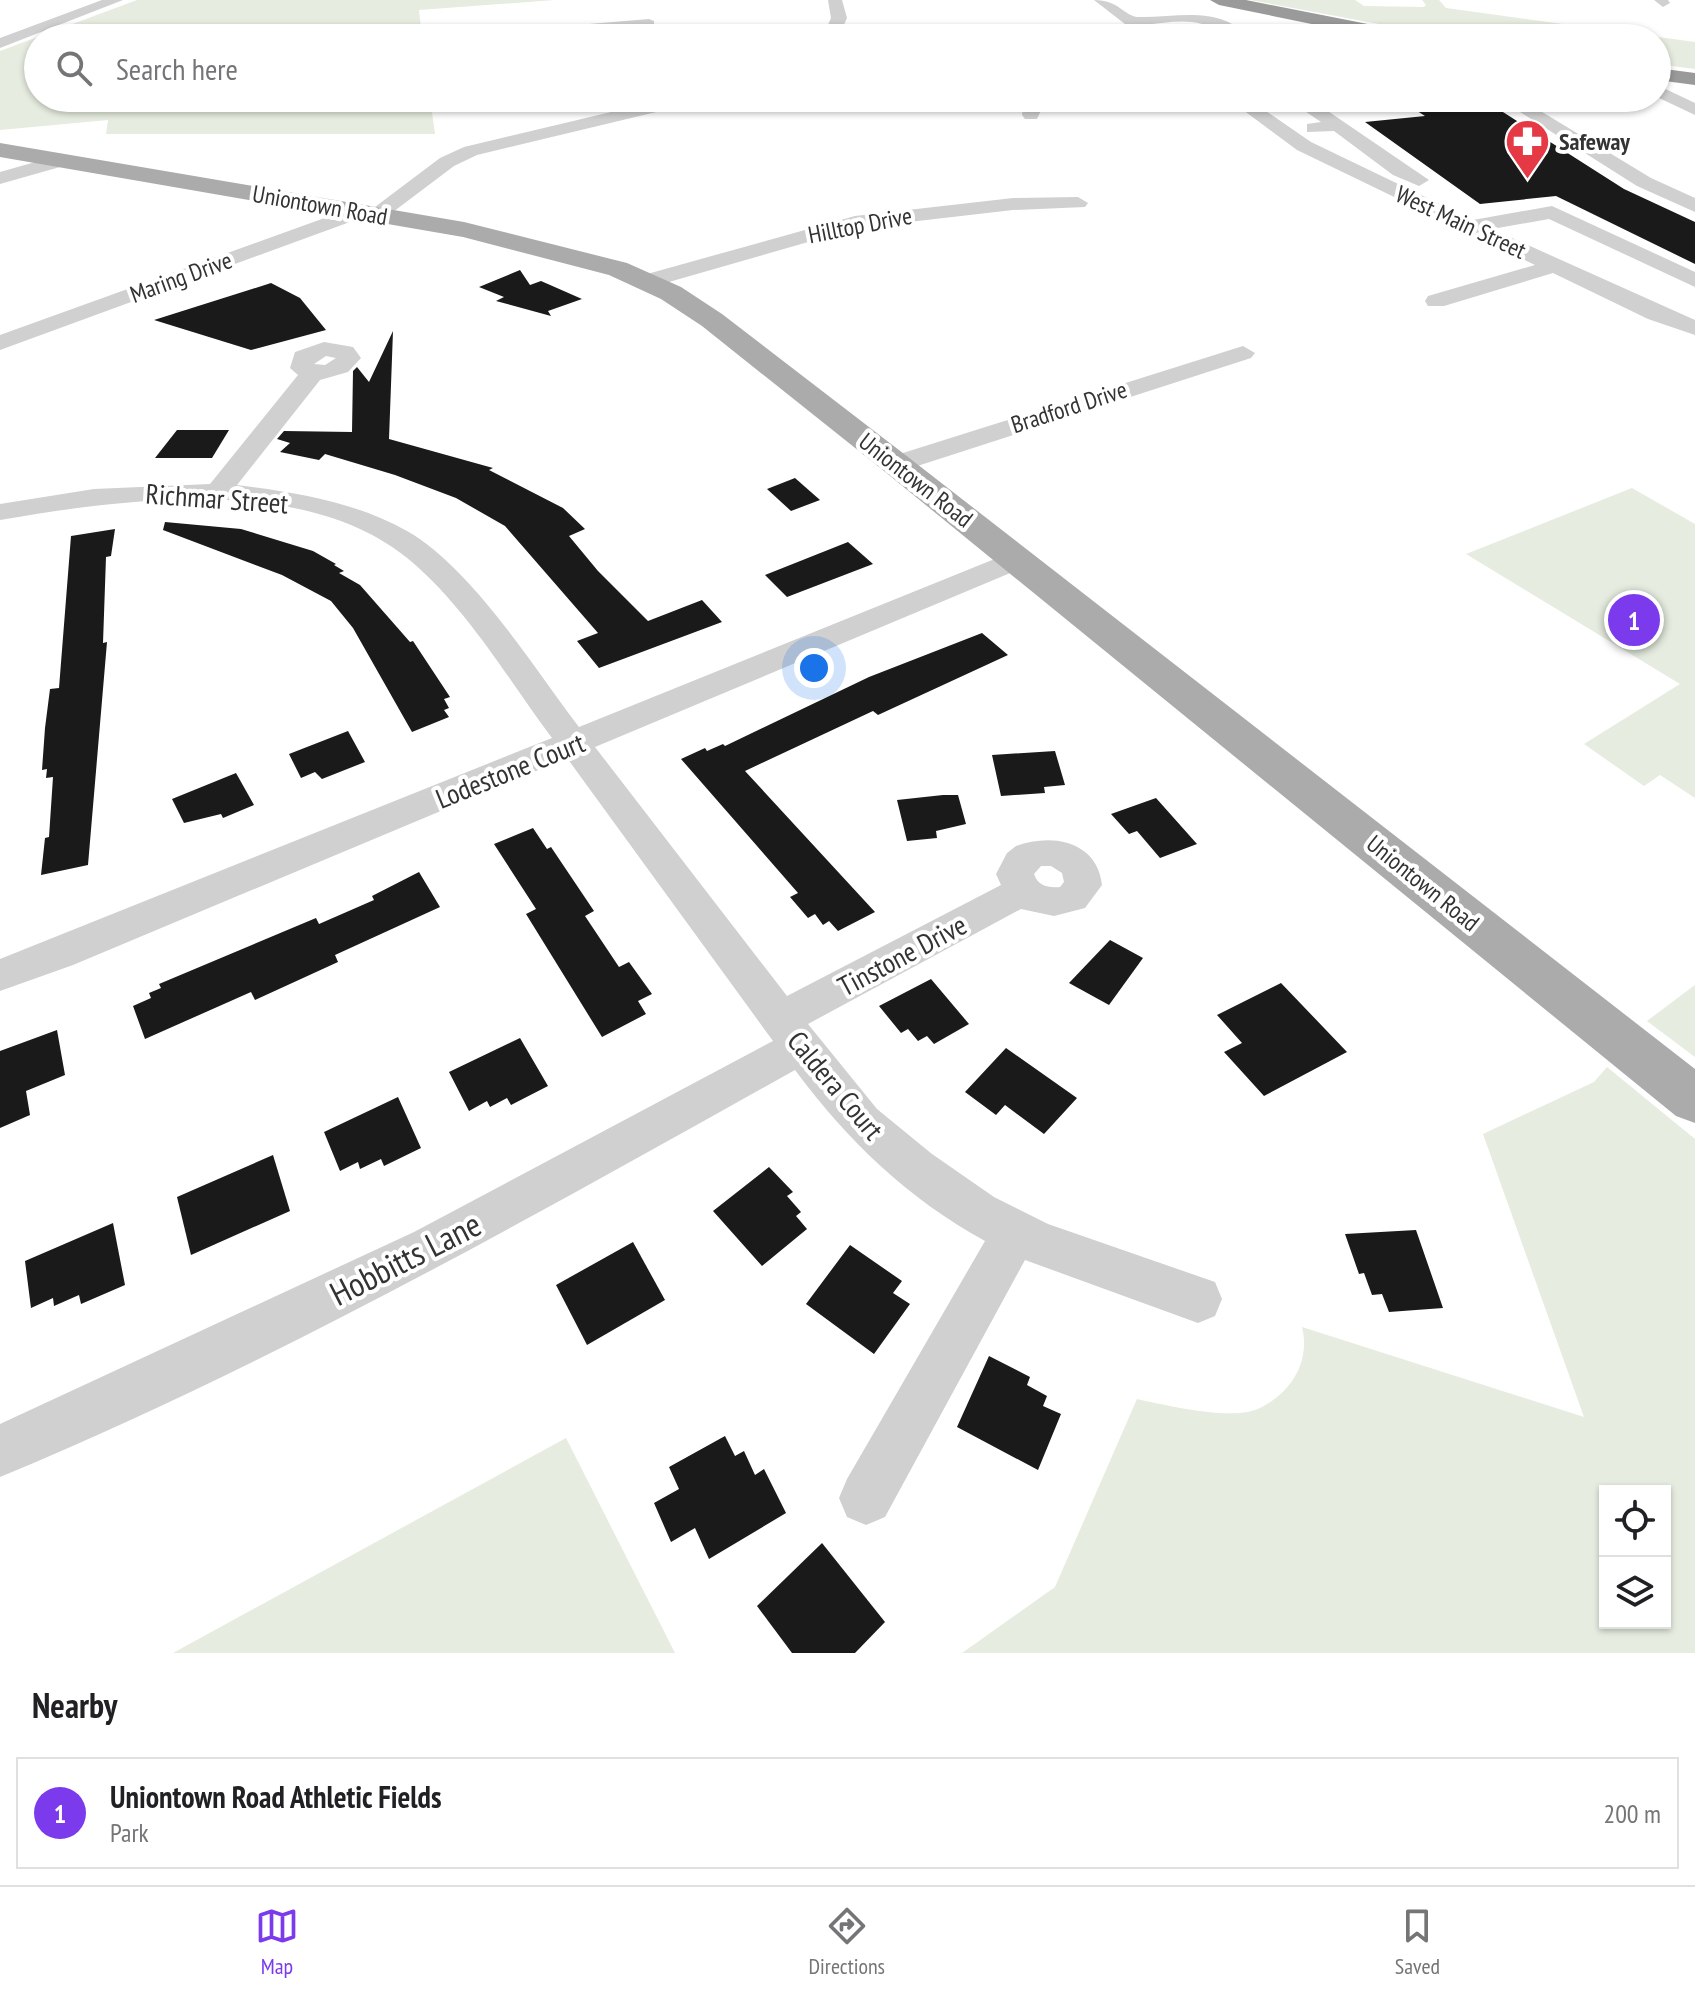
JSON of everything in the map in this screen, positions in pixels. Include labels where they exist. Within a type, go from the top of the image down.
[{"type":"highway","points":[[1219,0],[1338,24]]},
{"type":"highway","points":[[1671,76],[1695,79]]},
{"type":"main road","name":"Uniontown Road","points":[[0,150],[380,214],[582,258],[648,281],[712,320],[1695,1100]]},
{"type":"street","points":[[51,24],[116,0]]},
{"type":"street","points":[[835,0],[839,18],[837,24]]},
{"type":"street","points":[[1101,0],[1134,24]]},
{"type":"street","points":[[1131,22],[1201,16],[1220,24]]},
{"type":"street","points":[[0,43],[24,34]]},
{"type":"street","points":[[1671,91],[1695,94]]},
{"type":"street","points":[[1671,97],[1695,110]]},
{"type":"street","name":"Maring Drive","points":[[0,343],[380,214],[464,167],[471,151],[634,112]]},
{"type":"street","name":"West Main Street","points":[[1256,112],[1337,163],[1554,266],[1695,328]]},
{"type":"street","points":[[1318,112],[1400,171],[1503,221]]},
{"type":"street","points":[[1530,112],[1644,182],[1695,206]]},
{"type":"street","points":[[1284,132],[1338,125]]},
{"type":"street","points":[[0,178],[60,161]]},
{"type":"street","name":"Hilltop Drive","points":[[648,281],[855,222],[1013,204],[1078,203]]},
{"type":"street","points":[[1472,226],[1552,212],[1695,280]]},
{"type":"street","points":[[1436,301],[1554,266]]},
{"type":"street","name":"Bradford Drive","points":[[896,464],[1243,353]]},
{"type":"street","points":[[216,494],[313,372]]},
{"type":"street","name":"Richmar Street","points":[[1,519],[87,495],[156,490],[266,495],[377,526],[411,548],[463,601],[575,743]]},
{"type":"street","name":"Lodestone Court","points":[[0,975],[74,948],[1017,560]]},
{"type":"street","name":"Caldera Court","points":[[575,743],[791,1033],[862,1123],[890,1148],[1015,1233],[1198,1299]]},
{"type":"street","name":"Tinstone Drive","points":[[791,1033],[1022,891]]},
{"type":"street","name":"Hobbitts Lane","points":[[0,1451],[187,1366],[431,1248],[791,1033]]},
{"type":"street","points":[[866,1498],[1015,1233]]},
{"type":"shaded area","points":[[137,0],[555,0],[419,10],[420,24],[73,24]]},
{"type":"shaded area","points":[[1250,0],[1355,0],[1364,6],[1424,7],[1426,5],[1422,0],[1439,0],[1446,8],[1563,24],[1379,24]]},
{"type":"shaded area","points":[[1671,39],[1695,42],[1695,69],[1671,66]]},
{"type":"shaded area","points":[[24,42],[24,112],[432,112],[435,134],[106,134],[108,120],[0,130],[0,51]]},
{"type":"shaded area","points":[[1632,488],[1695,524],[1695,798],[1660,775],[1644,786],[1584,744],[1680,684],[1466,554]]},
{"type":"shaded area","points":[[1695,985],[1695,1057],[1647,1021]]},
{"type":"shaded area","points":[[1607,1067],[1695,1139],[1695,1653],[962,1653],[1055,1587],[1137,1399],[1213,1412],[1244,1413],[1255,1410],[1278,1396],[1295,1376],[1303,1353],[1302,1327],[1584,1417],[1483,1134],[1594,1082]]},
{"type":"shaded area","points":[[566,1438],[675,1653],[173,1653]]},
{"type":"building","name":"Safeway","points":[[1419,112],[1503,112],[1624,189],[1695,222],[1695,264],[1556,196],[1480,204],[1365,122],[1425,116]]},
{"type":"building","points":[[520,270],[530,285],[541,281],[582,299],[548,311],[551,316],[496,301],[504,297],[479,287]]},
{"type":"building","points":[[271,283],[300,298],[326,330],[251,350],[154,320]]},
{"type":"building","points":[[393,331],[389,439],[493,468],[489,470],[563,508],[585,529],[569,536],[598,571],[648,621],[702,600],[722,622],[599,668],[577,641],[598,633],[505,526],[456,498],[395,475],[325,454],[319,460],[280,452],[290,443],[277,439],[284,431],[352,432],[353,371],[357,367],[369,382]]},
{"type":"building","points":[[177,430],[229,430],[212,458],[155,458]]},
{"type":"building","points":[[795,478],[820,500],[791,511],[767,489]]},
{"type":"building","points":[[165,522],[241,529],[313,551],[336,564],[344,571],[339,573],[360,585],[410,642],[413,641],[450,697],[444,699],[449,708],[444,710],[449,717],[412,732],[353,628],[331,601],[282,575],[163,530]]},
{"type":"building","points":[[115,529],[111,556],[106,557],[103,643],[107,642],[88,865],[41,875],[45,838],[49,837],[53,777],[46,778],[47,769],[42,770],[45,728],[50,689],[59,688],[71,536]]},
{"type":"building","points":[[848,542],[873,564],[787,597],[765,575]]},
{"type":"building","points":[[982,633],[1008,655],[878,715],[873,711],[745,771],[875,912],[838,931],[829,921],[823,925],[815,914],[808,918],[790,897],[798,893],[681,759],[705,748],[707,751],[723,744],[725,746],[869,677]]},
{"type":"building","points":[[348,731],[365,762],[322,779],[315,772],[301,778],[289,754]]},
{"type":"building","points":[[1055,751],[1065,785],[1044,787],[1045,793],[1001,796],[992,755]]},
{"type":"building","points":[[236,773],[254,805],[223,818],[221,814],[184,823],[172,799]]},
{"type":"building","points":[[958,795],[966,824],[936,831],[937,838],[907,841],[897,800]]},
{"type":"building","points":[[1156,798],[1197,844],[1160,858],[1137,831],[1129,834],[1111,814]]},
{"type":"building","points":[[533,828],[547,849],[551,847],[594,911],[585,916],[619,967],[629,962],[652,994],[638,1001],[646,1014],[602,1037],[526,914],[536,909],[494,844]]},
{"type":"building","points":[[419,872],[440,907],[335,955],[338,962],[255,1000],[251,992],[145,1039],[133,1006],[151,998],[149,993],[161,988],[159,984],[316,918],[319,924],[374,900],[372,896]]},
{"type":"building","points":[[1110,940],[1143,958],[1109,1005],[1069,983]]},
{"type":"building","points":[[931,979],[969,1024],[934,1044],[927,1036],[918,1041],[908,1029],[901,1033],[879,1006]]},
{"type":"building","points":[[1281,983],[1347,1052],[1264,1096],[1224,1052],[1242,1043],[1217,1015]]},
{"type":"building","points":[[57,1030],[65,1075],[26,1091],[30,1115],[0,1128],[0,1051]]},
{"type":"building","points":[[520,1038],[548,1086],[511,1105],[507,1098],[490,1107],[487,1101],[469,1111],[449,1072]]},
{"type":"building","points":[[1006,1048],[1077,1098],[1044,1134],[1005,1105],[996,1115],[965,1092]]},
{"type":"building","points":[[398,1097],[421,1148],[384,1166],[381,1159],[360,1169],[358,1162],[340,1171],[324,1132]]},
{"type":"building","points":[[273,1155],[290,1211],[191,1255],[177,1197]]},
{"type":"building","points":[[769,1167],[793,1192],[787,1196],[801,1212],[796,1216],[807,1229],[762,1266],[713,1211]]},
{"type":"building","points":[[113,1223],[125,1285],[81,1304],[79,1295],[54,1306],[53,1298],[31,1308],[25,1261]]},
{"type":"building","points":[[1416,1230],[1443,1308],[1389,1312],[1382,1294],[1372,1295],[1364,1273],[1359,1274],[1345,1234]]},
{"type":"building","points":[[633,1242],[665,1300],[587,1345],[556,1285]]},
{"type":"building","points":[[850,1245],[902,1281],[893,1293],[910,1304],[874,1354],[806,1304]]},
{"type":"building","points":[[989,1356],[1030,1377],[1027,1385],[1047,1396],[1043,1406],[1061,1414],[1038,1470],[957,1427]]},
{"type":"building","points":[[725,1436],[735,1456],[744,1451],[755,1475],[764,1469],[786,1513],[709,1559],[695,1528],[671,1542],[654,1503],[679,1489],[669,1467]]},
{"type":"building","points":[[822,1543],[885,1622],[855,1653],[792,1653],[757,1606]]},
{"type":"place","name":"Safeway","points":[[1528,180]]},
{"type":"place","name":"Uniontown Road Athletic Fields","points":[[1634,620]]}]
